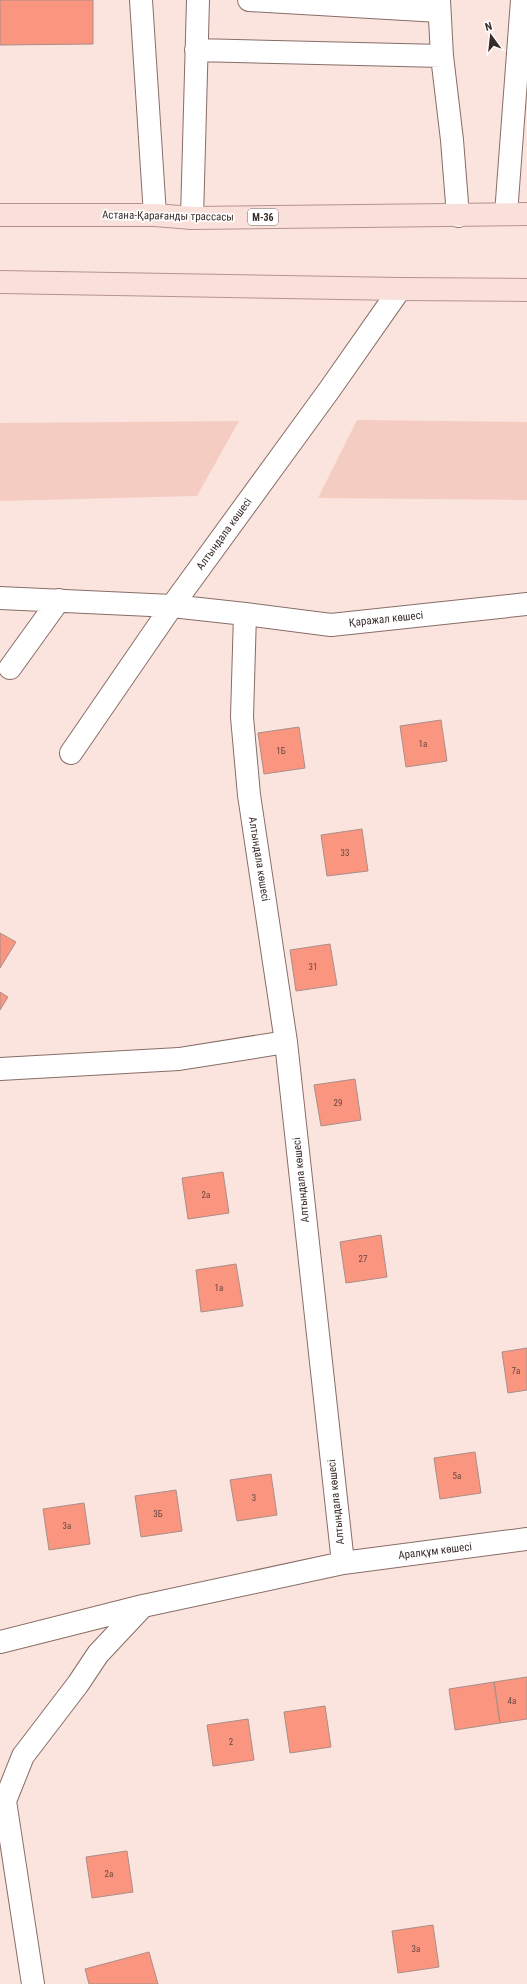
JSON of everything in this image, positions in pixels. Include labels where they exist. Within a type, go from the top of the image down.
[{"type":"main road","name":"Астана-Қарағанды трассасы","points":[[0,215],[155,215],[192,218],[458,216],[516,214]]},
{"type":"main road","points":[[0,282],[527,290]]},
{"type":"street","points":[[141,0],[155,215]]},
{"type":"street","points":[[192,218],[198,0]]},
{"type":"street","points":[[249,0],[439,6],[442,56],[452,140],[458,216]]},
{"type":"street","points":[[516,214],[524,24],[522,0]]},
{"type":"street","points":[[196,50],[442,56]]},
{"type":"street","name":"Алтындала көшесі","points":[[71,753],[172,606],[330,389],[400,289]]},
{"type":"street","points":[[0,598],[172,606],[245,614]]},
{"type":"street","points":[[10,668],[59,600]]},
{"type":"street","name":"Қаражал көшесі","points":[[245,614],[331,624],[527,604]]},
{"type":"street","name":"Алтындала көшесі","points":[[245,614],[242,717],[249,795],[286,1042],[343,1563]]},
{"type":"street","points":[[0,1068],[179,1059],[286,1042]]},
{"type":"street","name":"Аралқұм көшесі","points":[[0,1642],[143,1606],[343,1563],[527,1538]]},
{"type":"street","points":[[33,1984],[2,1802],[22,1756],[78,1684],[98,1654],[143,1606]]},
{"type":"shaded area","points":[[357,420],[527,422],[527,500],[318,498]]},
{"type":"shaded area","points":[[239,421],[197,496],[0,501],[0,423]]},
{"type":"building","points":[[0,0],[93,0],[93,44],[0,45]]},
{"type":"building","points":[[441,720],[447,761],[406,767],[400,726]]},
{"type":"building","points":[[299,727],[305,768],[264,774],[258,733]]},
{"type":"building","points":[[362,829],[368,871],[327,876],[321,835]]},
{"type":"building","points":[[0,933],[16,942],[0,968]]},
{"type":"building","points":[[330,944],[337,985],[296,991],[290,950]]},
{"type":"building","points":[[0,992],[8,997],[0,1010]]},
{"type":"building","points":[[355,1079],[361,1120],[321,1126],[314,1085]]},
{"type":"building","points":[[223,1172],[229,1213],[188,1219],[182,1178]]},
{"type":"building","points":[[381,1235],[387,1277],[346,1283],[340,1242]]},
{"type":"building","points":[[236,1264],[243,1306],[201,1312],[196,1270]]},
{"type":"building","points":[[527,1348],[527,1390],[508,1393],[502,1352]]},
{"type":"building","points":[[475,1452],[481,1493],[440,1499],[434,1458]]},
{"type":"building","points":[[271,1474],[277,1515],[237,1521],[230,1480]]},
{"type":"building","points":[[176,1490],[182,1531],[141,1537],[135,1496]]},
{"type":"building","points":[[84,1503],[90,1544],[49,1550],[43,1509]]},
{"type":"building","points":[[527,1677],[527,1719],[500,1723],[494,1682]]},
{"type":"building","points":[[494,1682],[500,1723],[455,1730],[449,1689]]},
{"type":"building","points":[[325,1706],[331,1747],[290,1753],[284,1712]]},
{"type":"building","points":[[248,1719],[254,1760],[213,1766],[207,1725]]},
{"type":"building","points":[[127,1851],[133,1892],[92,1898],[86,1857]]},
{"type":"building","points":[[433,1925],[439,1967],[398,1973],[392,1931]]},
{"type":"building","points":[[149,1952],[158,1984],[89,1984],[85,1969]]}]
